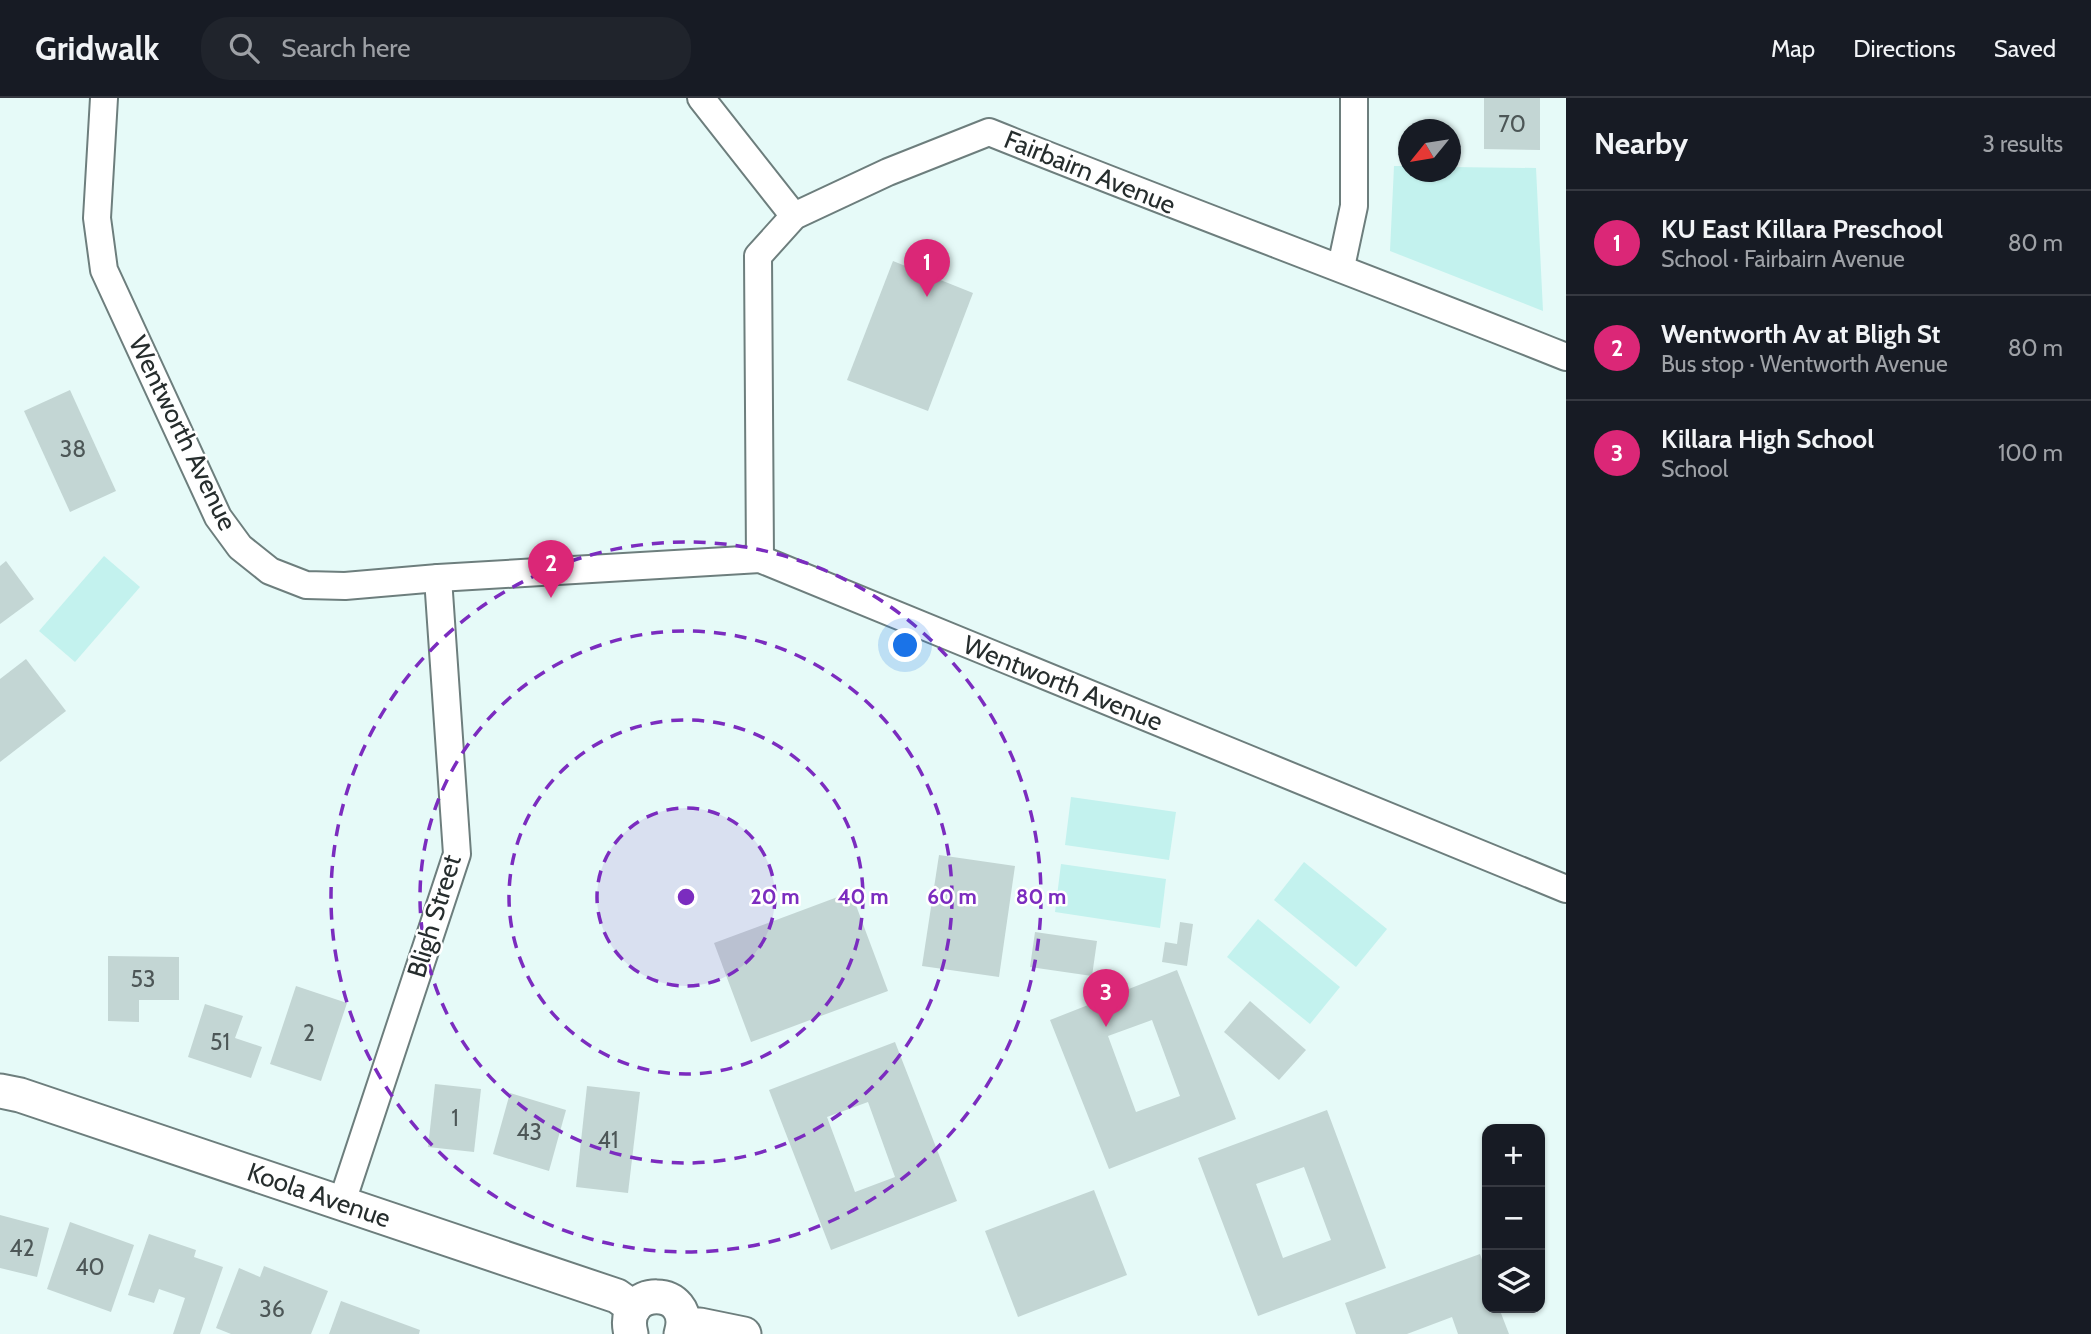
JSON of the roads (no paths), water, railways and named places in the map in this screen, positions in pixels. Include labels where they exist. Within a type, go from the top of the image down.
[{"type":"street","name":"Wentworth Avenue","points":[[104,98],[97,218],[104,270],[218,517],[240,547],[270,571],[306,585],[345,586],[760,559],[1566,889]]},
{"type":"street","points":[[701,98],[794,216]]},
{"type":"street","points":[[1341,267],[1354,206],[1354,98]]},
{"type":"street","name":"Fairbairn Avenue","points":[[760,559],[758,256],[794,216],[888,172],[989,132],[1164,202],[1341,267],[1566,357]]},
{"type":"street","name":"Bligh Street","points":[[342,1202],[457,854],[438,578]]},
{"type":"street","name":"Koola Avenue","points":[[0,1091],[20,1095],[617,1296],[632,1321]]},
{"type":"street","points":[[632,1321],[640,1301],[649,1297],[666,1298],[680,1309],[683,1330],[700,1325],[744,1334]]},
{"type":"place","name":"KU East Killara Preschool","points":[[927,297]]},
{"type":"place","name":"Wentworth Av at Bligh St","points":[[551,598]]},
{"type":"place","name":"Killara High School","points":[[1106,1027]]}]
